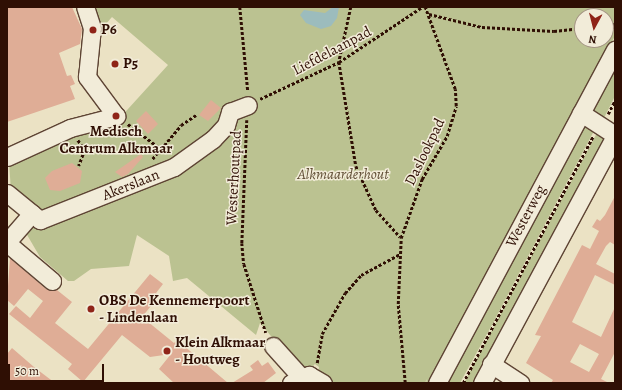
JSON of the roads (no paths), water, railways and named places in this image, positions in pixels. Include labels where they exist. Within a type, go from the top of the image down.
[{"type":"street","points":[[7,157],[70,128],[116,116],[87,77],[92,28],[85,7]]},
{"type":"street","name":"Westerweg","points":[[437,383],[615,49]]},
{"type":"street","name":"Akerslaan","points":[[32,213],[40,220],[140,183],[197,152],[226,125],[230,112],[248,105]]},
{"type":"street","points":[[482,383],[615,136],[581,113]]},
{"type":"street","points":[[7,193],[32,213],[7,242],[52,281]]},
{"type":"street","points":[[273,346],[306,379]]},
{"type":"street","points":[[491,364],[520,383]]},
{"type":"water","points":[[333,7],[339,7],[337,18],[331,26],[321,29],[306,23],[300,15],[304,10],[325,13]]},
{"type":"place","name":"P6","points":[[93,30]]},
{"type":"place","name":"P5","points":[[115,64]]},
{"type":"place","name":"Medisch Centrum Alkmaar","points":[[116,116]]},
{"type":"place","name":"OBS De Kennemerpoort - Lindenlaan","points":[[91,309]]},
{"type":"place","name":"Klein Alkmaar - Houtweg","points":[[167,351]]},
{"type":"park label","name":"Alkmaarderhout","points":[[343,175]]}]
